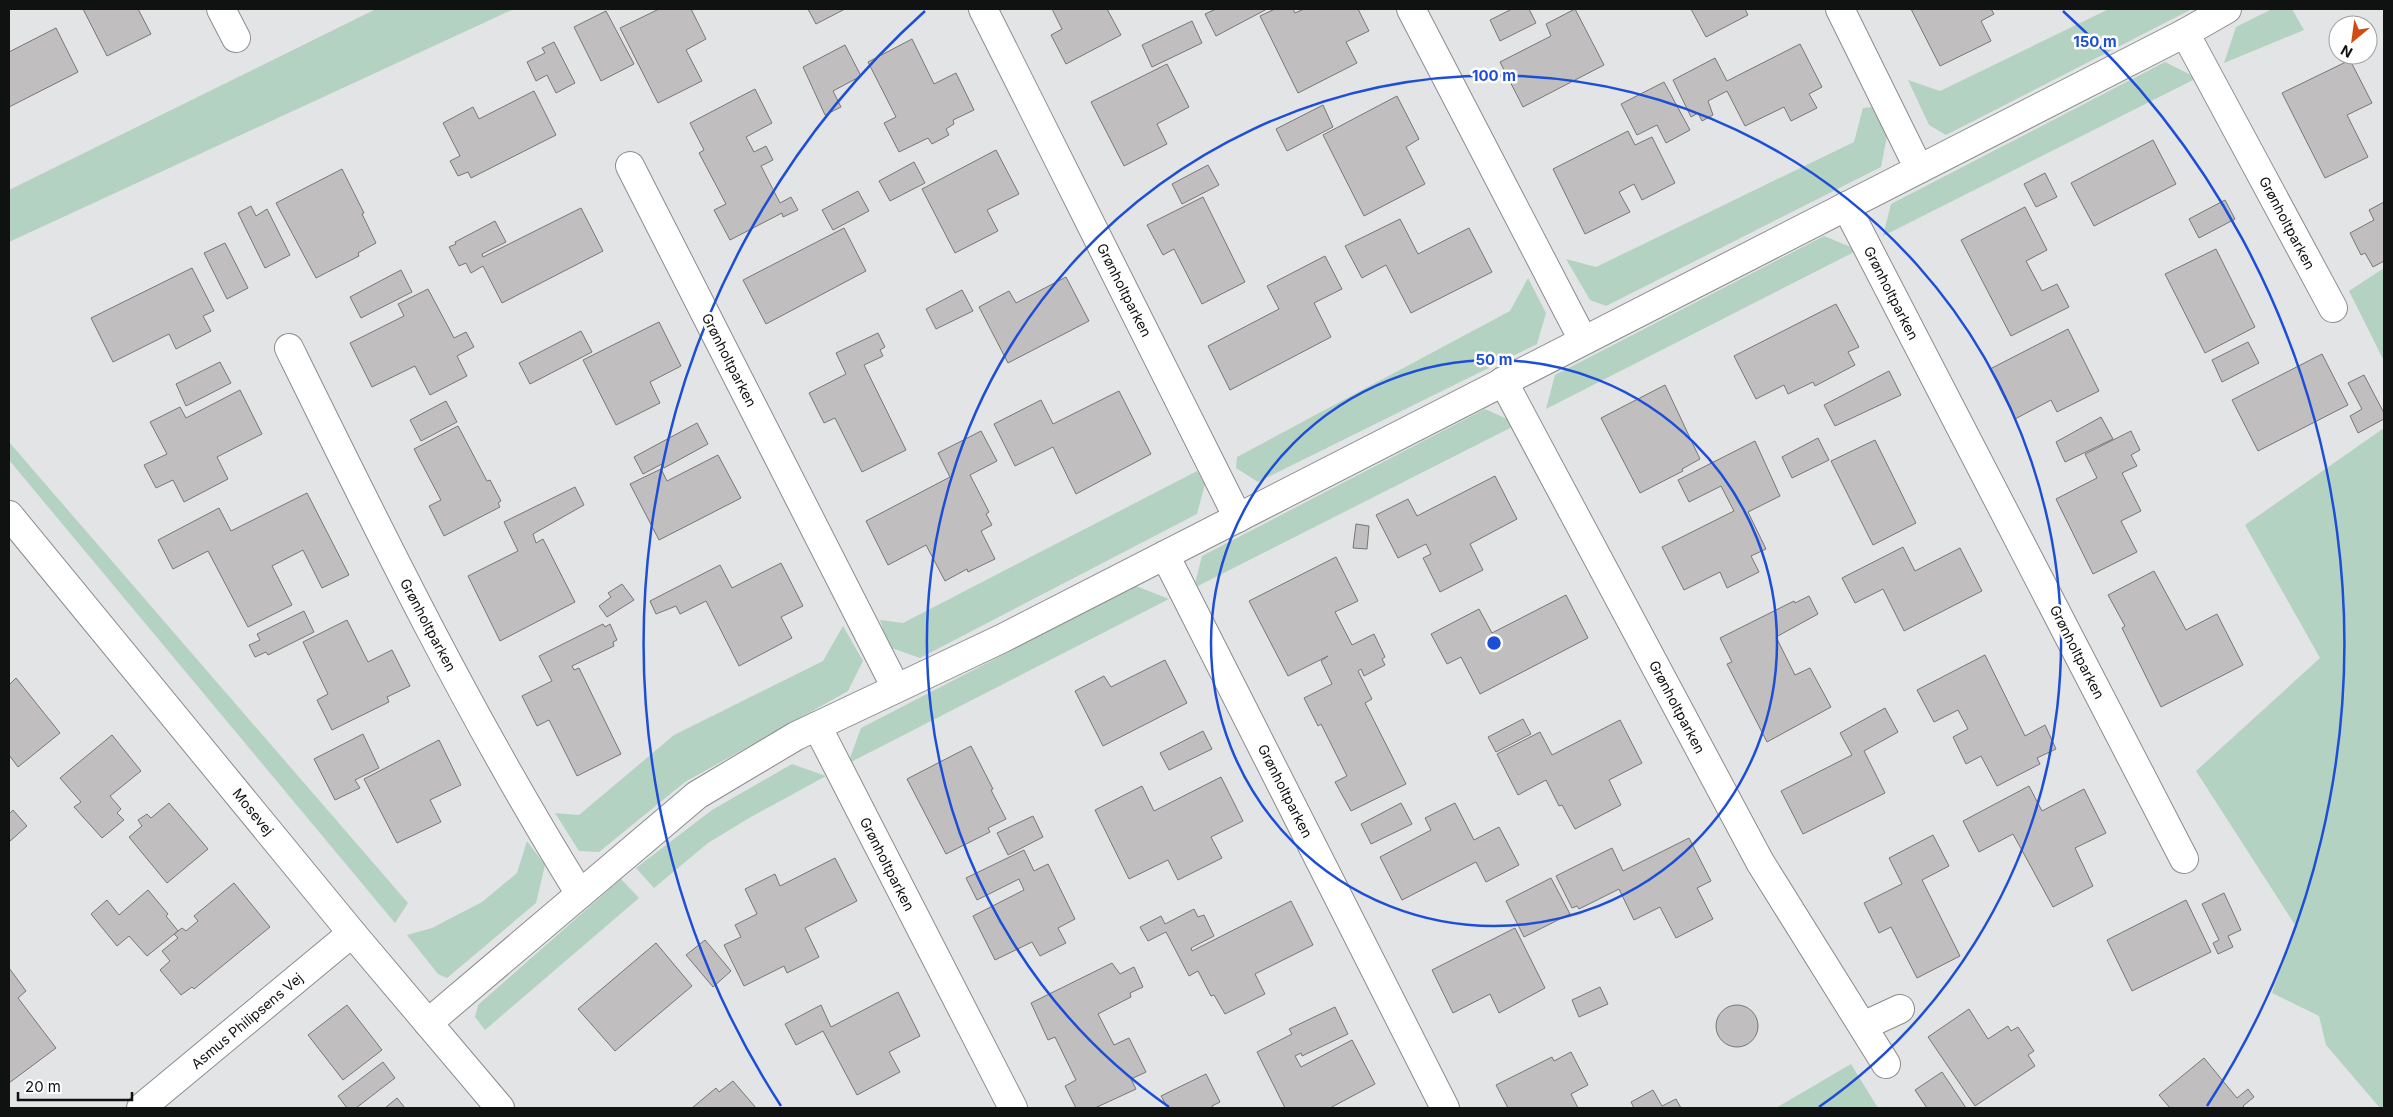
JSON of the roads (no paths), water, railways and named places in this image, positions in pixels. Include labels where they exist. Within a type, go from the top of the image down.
[{"type":"street","points":[[221,9],[236,38]]},
{"type":"street","name":"Grønholtparken","points":[[983,9],[1238,518]]},
{"type":"street","points":[[1411,9],[1583,340]]},
{"type":"street","points":[[1840,9],[1919,168]]},
{"type":"street","points":[[428,1023],[697,796],[817,726],[1001,638],[1238,518],[2185,33],[2227,9]]},
{"type":"street","name":"Grønholtparken","points":[[2185,33],[2333,308]]},
{"type":"street","name":"Grønholtparken","points":[[630,166],[896,688]]},
{"type":"street","name":"Grønholtparken","points":[[1846,206],[2184,859]]},
{"type":"street","name":"Grønholtparken","points":[[289,348],[410,594],[538,826],[580,894]]},
{"type":"street","name":"Grønholtparken","points":[[1503,381],[1760,862],[1886,1064]]},
{"type":"street","name":"Mosevej","points":[[9,514],[352,933],[500,1108]]},
{"type":"street","name":"Grønholtparken","points":[[1165,555],[1445,1108]]},
{"type":"street","name":"Grønholtparken","points":[[817,726],[1013,1108]]},
{"type":"street","name":"Asmus Philipsens Vej","points":[[141,1108],[352,933]]},
{"type":"street","points":[[1863,1026],[1900,1009]]}]
